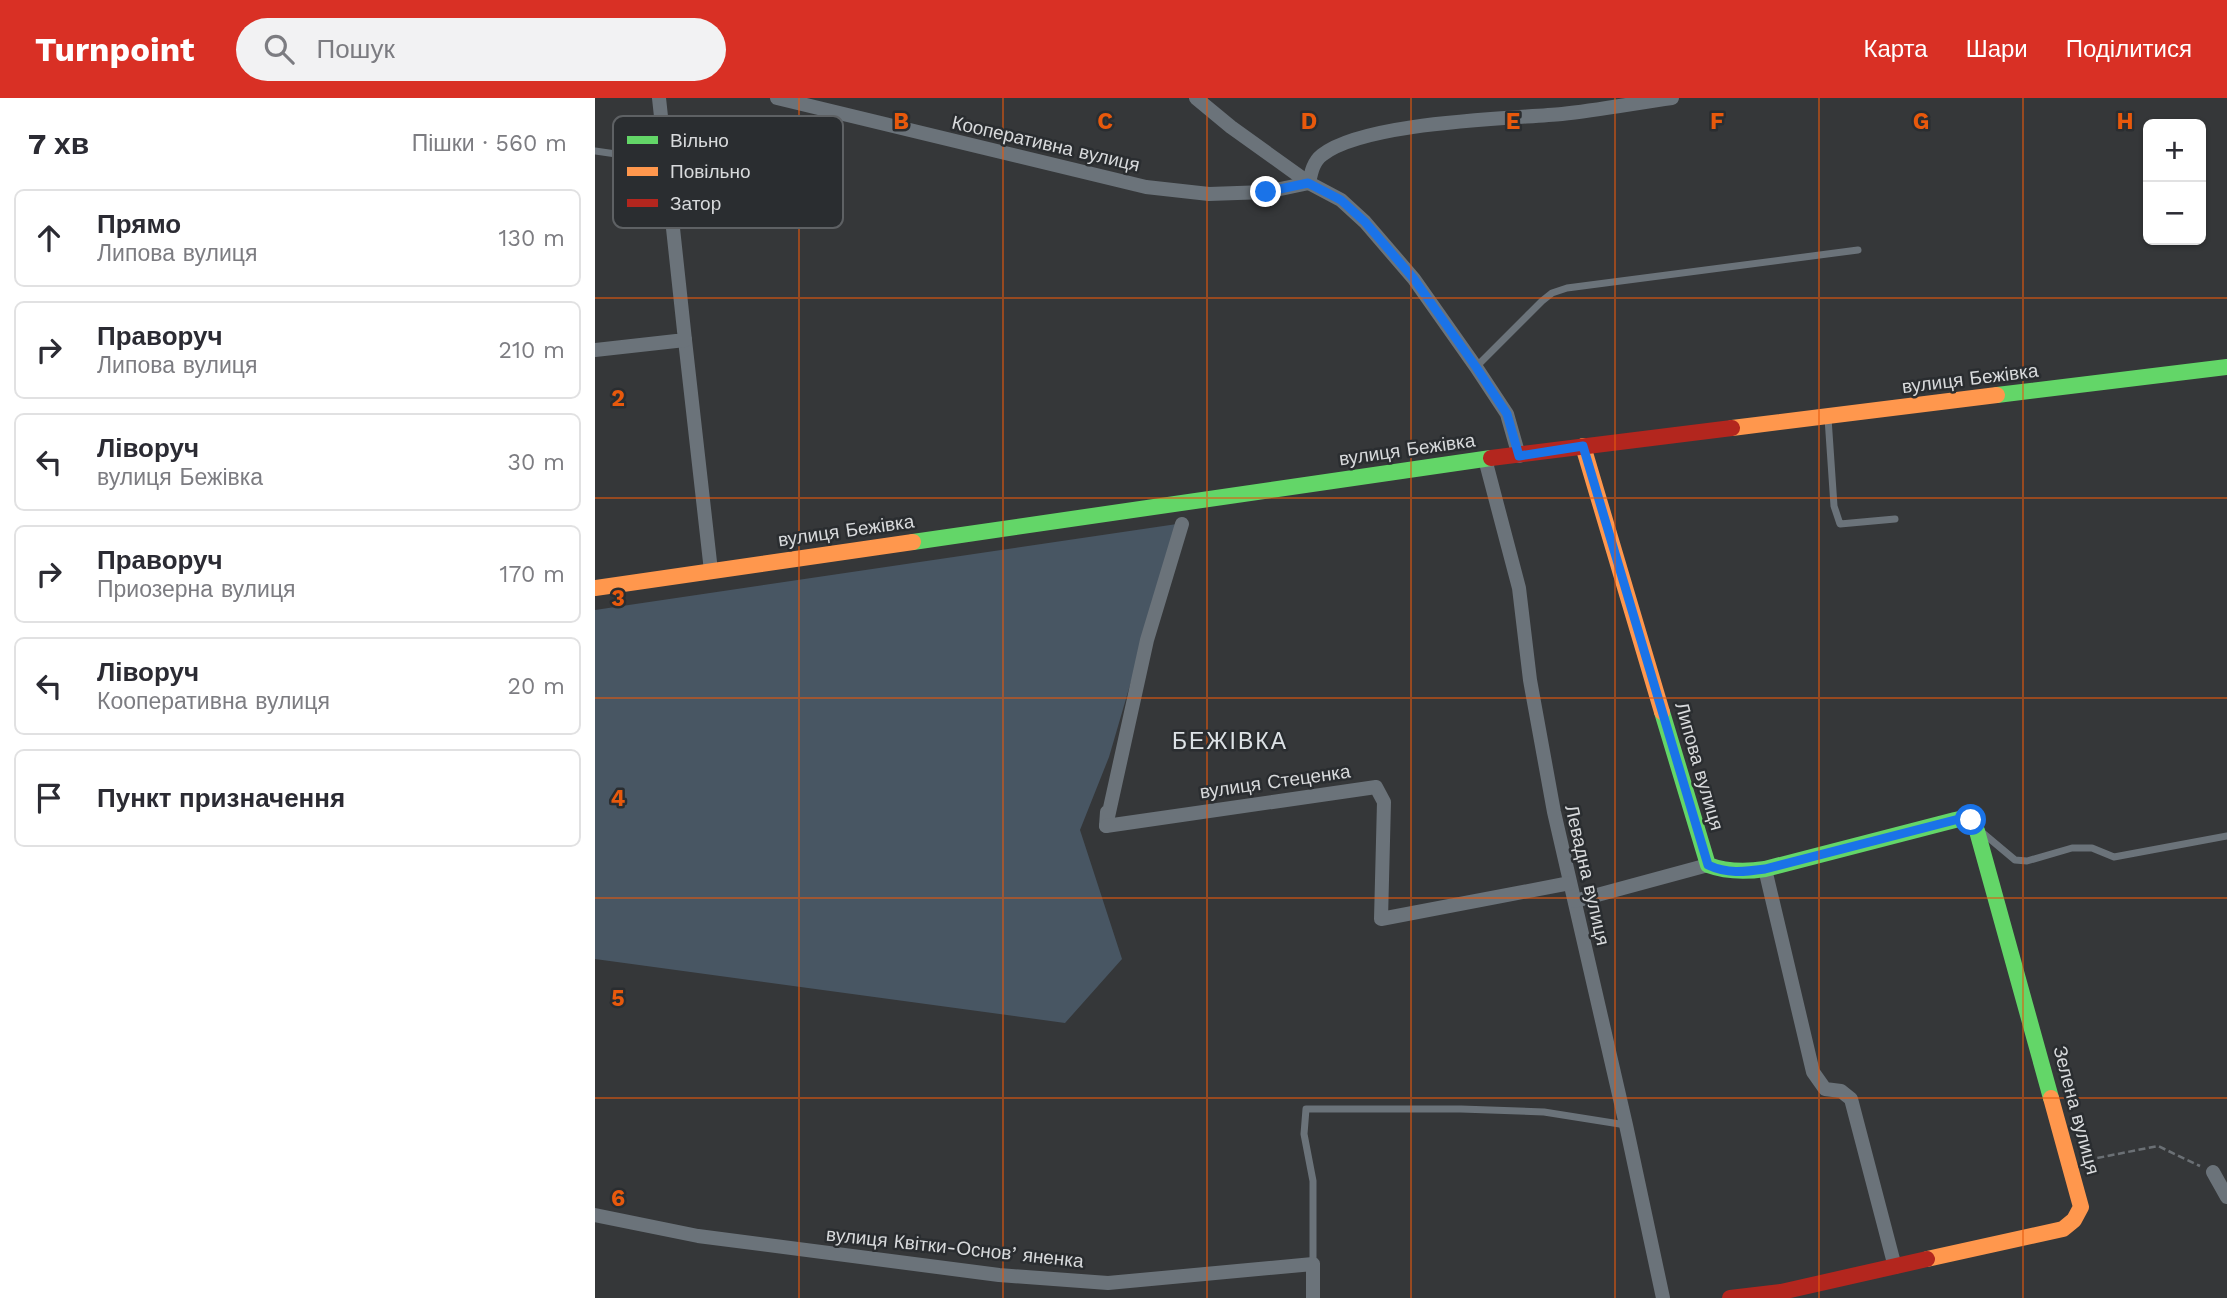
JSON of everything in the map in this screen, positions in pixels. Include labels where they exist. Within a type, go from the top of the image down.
[{"type":"main road","name":"вулиця Бежівка","points":[[595,588],[1485,459],[2227,367]]},
{"type":"main road","name":"Липова вулиця","points":[[1583,446],[1708,865]]},
{"type":"main road","points":[[1708,865],[1721,871],[1765,869],[1963,818],[1971,820],[1977,831]]},
{"type":"main road","name":"Зелена вулиця","points":[[1730,1298],[1781,1292],[2063,1228],[2074,1220],[2081,1207],[1977,831]]},
{"type":"street","points":[[659,98],[661,116]]},
{"type":"street","name":"Кооперативна вулиця","points":[[777,98],[1146,187],[1209,194],[1266,192],[1308,183]]},
{"type":"street","points":[[1196,98],[1308,183],[1341,200],[1365,222],[1414,279],[1507,414],[1519,456]]},
{"type":"street","points":[[1308,183],[1313,166],[1321,156],[1342,144],[1375,135],[1425,126],[1566,113],[1672,98]]},
{"type":"street","points":[[673,228],[711,571]]},
{"type":"street","points":[[595,350],[685,340]]},
{"type":"street","name":"Левадна вулиця","points":[[1485,459],[1519,589],[1541,746],[1663,1298]]},
{"type":"street","name":"вулиця Стеценка","points":[[1182,524],[1147,640],[1106,819],[1375,788],[1384,802],[1381,919],[1570,883]]},
{"type":"street","points":[[1575,901],[1708,865]]},
{"type":"street","points":[[1765,869],[1813,1072],[1825,1090],[1841,1091],[1851,1100],[1895,1267]]},
{"type":"street","points":[[2213,1172],[2227,1197]]},
{"type":"street","name":"вулиця Квітки-Основʼяненка","points":[[595,1215],[698,1236],[999,1275],[1108,1283],[1313,1264]]},
{"type":"street","points":[[1313,1264],[1313,1298]]},
{"type":"lane","points":[[595,151],[613,154]]},
{"type":"lane","points":[[1476,367],[1542,301],[1552,293],[1567,288],[1858,250]]},
{"type":"lane","points":[[1828,417],[1834,506],[1840,524],[1895,519]]},
{"type":"lane","points":[[1977,831],[1985,834],[2015,860],[2027,861],[2071,848],[2092,848],[2114,857],[2227,836]]},
{"type":"lane","points":[[1313,1264],[1313,1181],[1304,1134],[1305,1110],[1461,1109],[1544,1112],[1626,1125]]},
{"type":"path","points":[[2070,1163],[2158,1146],[2213,1172]]},
{"type":"shaded area","points":[[1177,524],[1109,757],[1080,830],[1122,959],[1065,1023],[595,959],[595,610]]},
{"type":"traffic: fast","points":[[1997,395],[2227,367]]},
{"type":"traffic: fast","points":[[913,542],[1491,458]]},
{"type":"traffic: fast","points":[[1662,712],[1708,865],[1736,871],[1765,869],[1955,820],[1971,820],[1977,831],[2051,1098]]},
{"type":"traffic: slow","points":[[1732,428],[1997,395]]},
{"type":"traffic: slow","points":[[1583,446],[1662,712]]},
{"type":"traffic: slow","points":[[595,588],[913,542]]},
{"type":"traffic: slow","points":[[1927,1259],[2063,1229],[2074,1220],[2081,1207],[2051,1098]]},
{"type":"traffic: jam","points":[[1491,458],[1732,428]]},
{"type":"traffic: jam","points":[[1730,1298],[1781,1292],[1927,1259]]},
{"type":"district","name":"БЕЖІВКА","points":[[1230,741]]},
{"type":"route","points":[[1266,192],[1308,183],[1341,200],[1365,222],[1414,279],[1507,414],[1519,456],[1583,446],[1708,865],[1721,871],[1765,869],[1963,818],[1971,820]]}]
